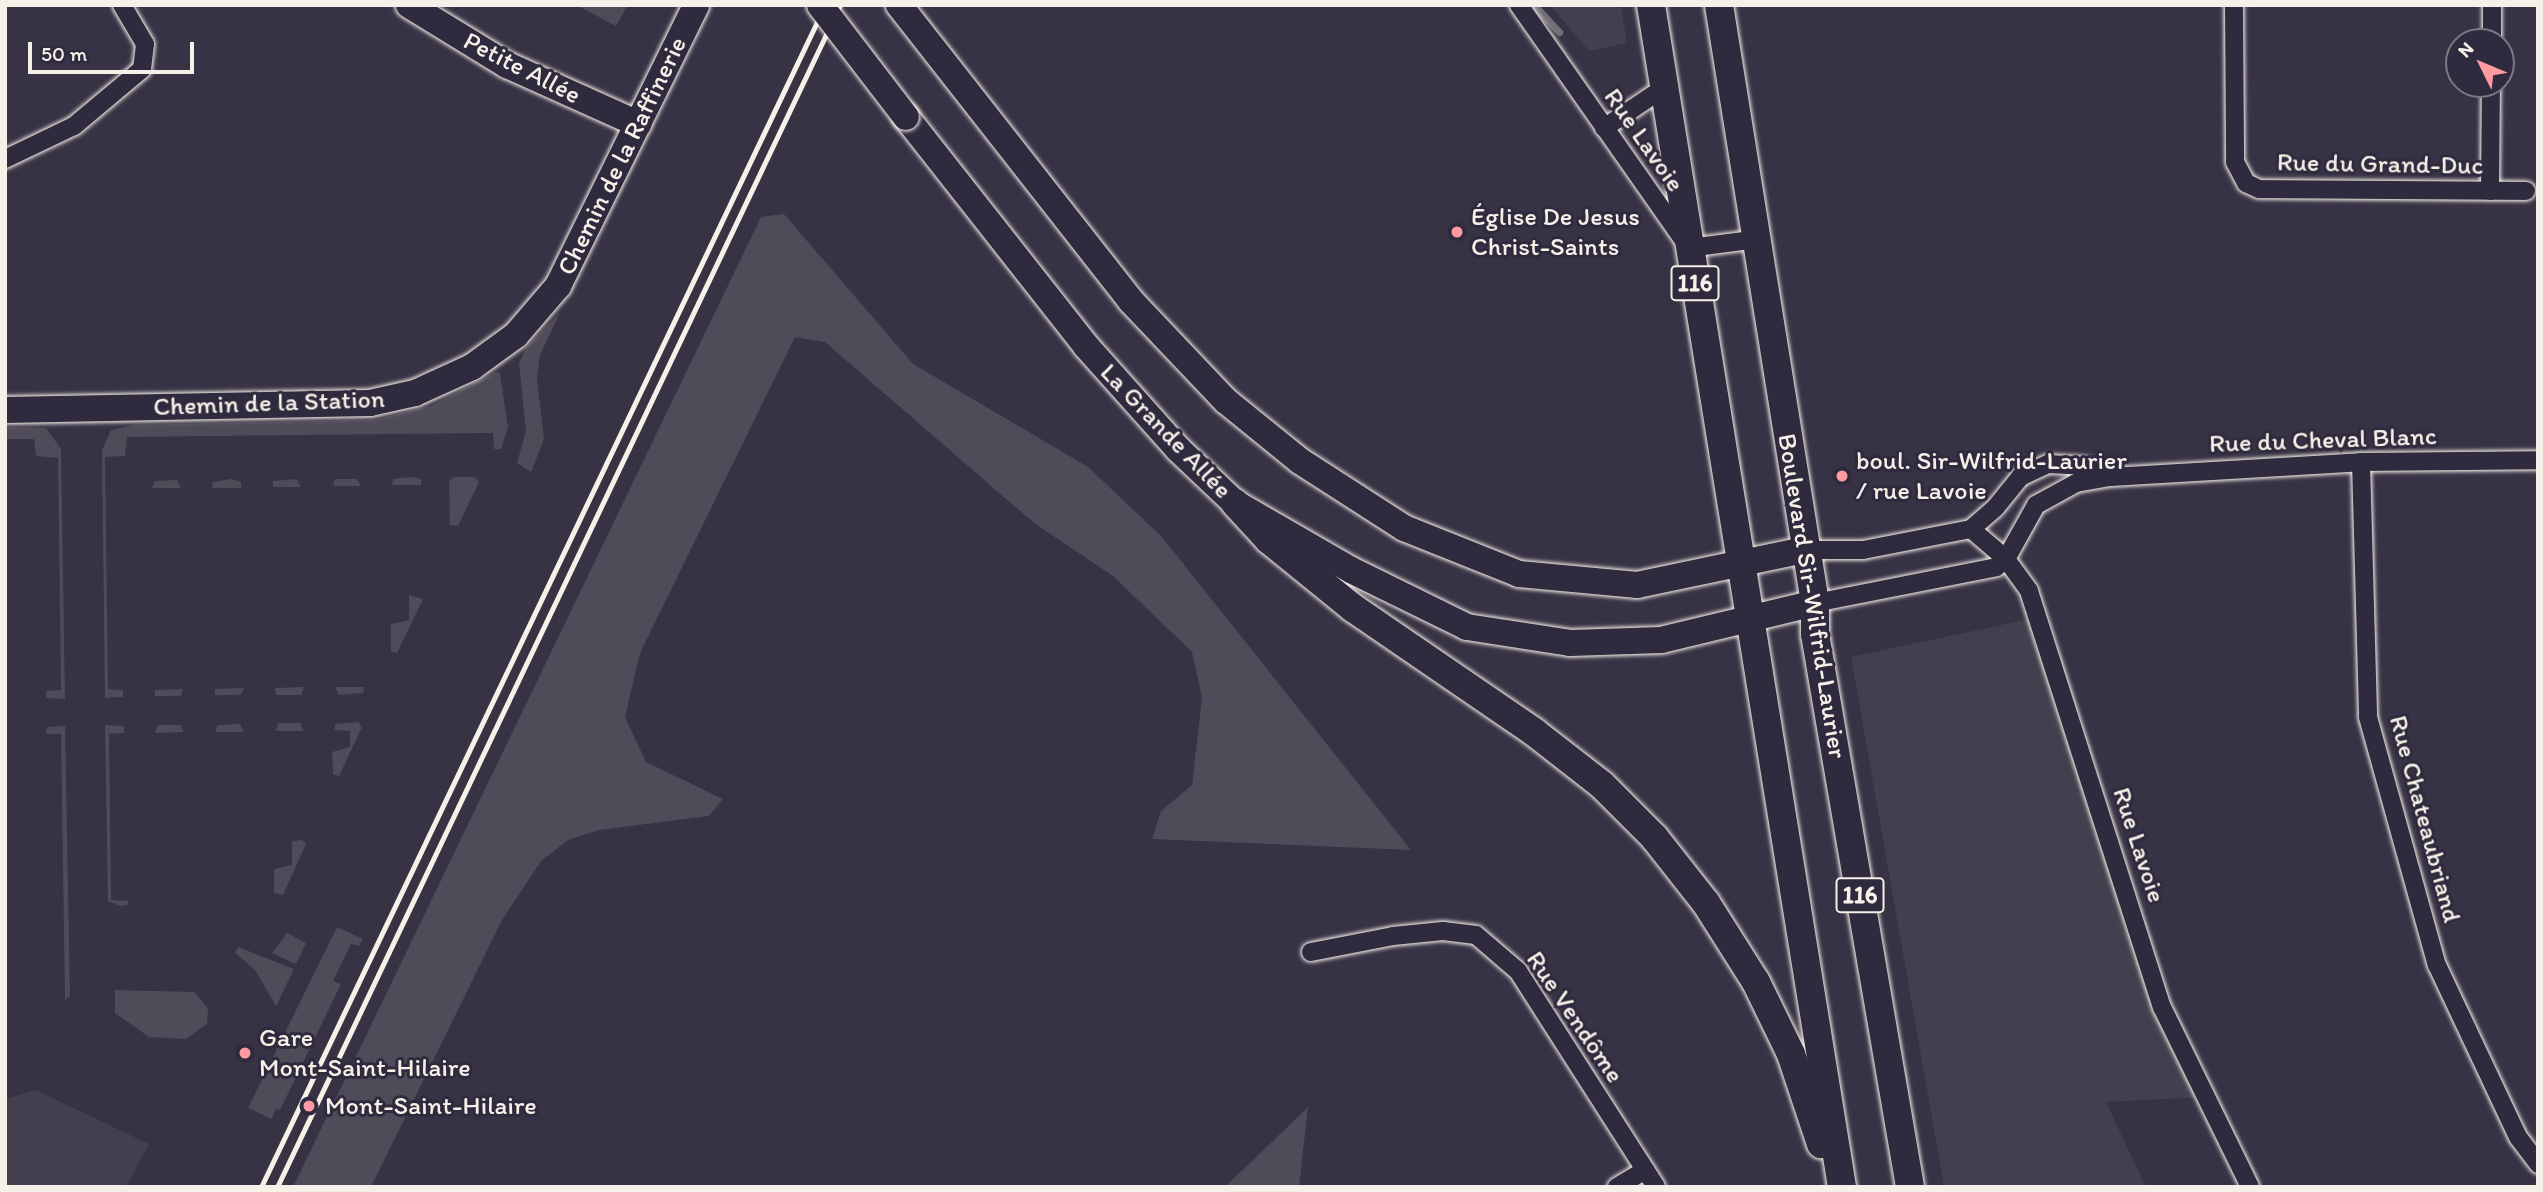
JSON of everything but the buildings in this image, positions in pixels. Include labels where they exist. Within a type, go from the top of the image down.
[{"type":"main road","name":"116","points":[[1651,5],[1738,562],[1750,620],[1842,1187]]},
{"type":"main road","name":"Boulevard Sir-Wilfrid-Laurier","points":[[1719,5],[1815,603],[1815,634],[1910,1187]]},
{"type":"main road","points":[[1235,503],[1298,565],[1353,608],[1534,732],[1602,785],[1654,837],[1706,903],[1756,982],[1791,1054],[1834,1187]]},
{"type":"street","points":[[5,159],[74,126],[142,69],[145,44],[122,5]]},
{"type":"street","name":"Petite Allée","points":[[410,5],[507,65],[638,124]]},
{"type":"street","name":"Chemin de la Raffinerie","points":[[516,335],[568,271],[696,5]]},
{"type":"street","name":"La Grande Allée","points":[[820,5],[1086,346],[1178,449],[1235,503],[1351,570],[1467,627],[1570,643],[1661,640],[1815,603]]},
{"type":"street","points":[[899,5],[1131,301],[1226,401],[1300,461],[1404,528],[1519,574],[1637,585],[1805,550],[1863,550],[1971,529]]},
{"type":"street","name":"Rue Lavoie","points":[[1519,5],[1689,248]]},
{"type":"street","name":"Rue du Grand-Duc","points":[[2234,5],[2235,162],[2239,174],[2259,189],[2526,191]]},
{"type":"street","points":[[2492,5],[2492,28]]},
{"type":"street","points":[[1604,128],[1665,87]]},
{"type":"street","points":[[2490,191],[2491,98]]},
{"type":"street","points":[[1689,248],[1758,239]]},
{"type":"street","name":"Chemin de la Station","points":[[5,410],[370,404],[440,384],[516,335]]},
{"type":"street","name":"Rue du Cheval Blanc","points":[[2006,559],[2036,505],[2076,483],[2111,477],[2361,462],[2538,460]]},
{"type":"street","name":"Rue Chateaubriand","points":[[2361,462],[2368,717],[2437,965],[2518,1137],[2538,1164]]},
{"type":"street","name":"Rue du Cheval Blanc","points":[[1971,529],[2032,468],[2065,464],[2111,477]]},
{"type":"street","name":"Rue Lavoie","points":[[1971,529],[2006,559],[2029,591],[2162,1007],[2250,1187]]},
{"type":"street","points":[[1815,603],[1981,571],[2006,559]]},
{"type":"street","name":"Rue Vendôme","points":[[1311,952],[1393,936],[1443,931],[1476,934],[1518,971],[1656,1187]]},
{"type":"street","points":[[1617,1187],[1645,1170]]},
{"type":"shaded area","points":[[576,5],[628,5],[616,26]]},
{"type":"shaded area","points":[[1550,5],[1621,5],[1627,43],[1589,51]]},
{"type":"shaded area","points":[[784,214],[913,364],[1088,467],[1162,537],[1411,850],[1152,839],[1161,811],[1192,785],[1202,698],[1192,652],[1113,576],[1034,523],[825,342],[795,337],[640,653],[625,717],[646,762],[723,799],[709,816],[599,830],[568,840],[541,861],[502,920],[371,1187],[293,1187],[761,217]]},
{"type":"shaded area","points":[[560,313],[540,355],[537,379],[544,439],[531,472],[517,463],[526,431],[519,363],[526,348]]},
{"type":"shaded area","points":[[496,372],[500,373],[508,427],[501,449],[494,449],[493,433],[127,437],[125,456],[105,457],[108,689],[123,690],[123,697],[105,698],[102,450],[111,430],[133,425],[375,420],[431,406]]},
{"type":"shaded area","points":[[5,427],[46,428],[61,449],[65,699],[46,698],[46,691],[61,690],[58,458],[36,456],[34,439],[5,439]]},
{"type":"shaded area","points":[[453,477],[475,477],[479,482],[458,526],[450,525],[449,481]]},
{"type":"shaded area","points":[[231,479],[241,482],[241,488],[212,488],[213,482]]},
{"type":"shaded area","points":[[297,479],[301,487],[273,487],[273,481]]},
{"type":"shaded area","points":[[335,479],[357,479],[361,486],[333,486]]},
{"type":"shaded area","points":[[393,479],[421,479],[421,485],[392,485]]},
{"type":"shaded area","points":[[177,480],[181,488],[152,488],[155,481]]},
{"type":"shaded area","points":[[409,595],[423,599],[397,653],[391,652],[391,624],[409,620]]},
{"type":"shaded area","points":[[2039,617],[2162,1007],[2207,1097],[2106,1102],[2146,1187],[1944,1187],[1851,657]]},
{"type":"shaded area","points":[[304,687],[301,695],[276,695],[275,688]]},
{"type":"shaded area","points":[[335,687],[364,687],[363,693],[339,695]]},
{"type":"shaded area","points":[[244,688],[241,695],[215,695],[215,689]]},
{"type":"shaded area","points":[[183,689],[181,696],[155,696],[155,690]]},
{"type":"shaded area","points":[[358,722],[362,727],[339,776],[333,774],[332,752],[350,747],[350,731],[335,730],[335,724]]},
{"type":"shaded area","points":[[278,723],[300,723],[304,731],[276,731]]},
{"type":"shaded area","points":[[240,724],[244,732],[215,732],[218,725]]},
{"type":"shaded area","points":[[105,725],[124,726],[124,733],[109,734],[111,900],[128,901],[128,905],[120,906],[108,901]]},
{"type":"shaded area","points":[[158,725],[180,725],[184,732],[155,733]]},
{"type":"shaded area","points":[[65,726],[70,996],[65,1000],[61,734],[46,734],[47,727]]},
{"type":"shaded area","points":[[302,840],[306,844],[283,895],[274,893],[274,869],[292,865],[292,841]]},
{"type":"shaded area","points":[[337,927],[363,939],[359,946],[351,944],[333,981],[341,984],[280,1110],[276,1109],[271,1119],[248,1108]]},
{"type":"shaded area","points":[[287,933],[306,943],[296,964],[272,953]]},
{"type":"shaded area","points":[[238,947],[294,969],[276,1006],[255,970],[235,953]]},
{"type":"shaded area","points":[[115,990],[194,992],[208,1008],[207,1024],[186,1039],[149,1037],[115,1013]]},
{"type":"shaded area","points":[[36,1090],[149,1144],[126,1187],[5,1187],[5,1099]]},
{"type":"shaded area","points":[[1308,1107],[1299,1187],[1225,1187]]},
{"type":"waterway","points":[[1534,5],[1559,32]]},
{"type":"railway","points":[[261,1187],[825,5]]},
{"type":"railway","points":[[277,1187],[840,5]]},
{"type":"place","name":"Église De Jesus Christ-Saints","points":[[1457,232]]},
{"type":"place","name":"boul. Sir-Wilfrid-Laurier / rue Lavoie","points":[[1842,476]]},
{"type":"place","name":"Gare Mont-Saint-Hilaire","points":[[245,1053]]},
{"type":"place","name":"Mont-Saint-Hilaire","points":[[309,1106]]}]
